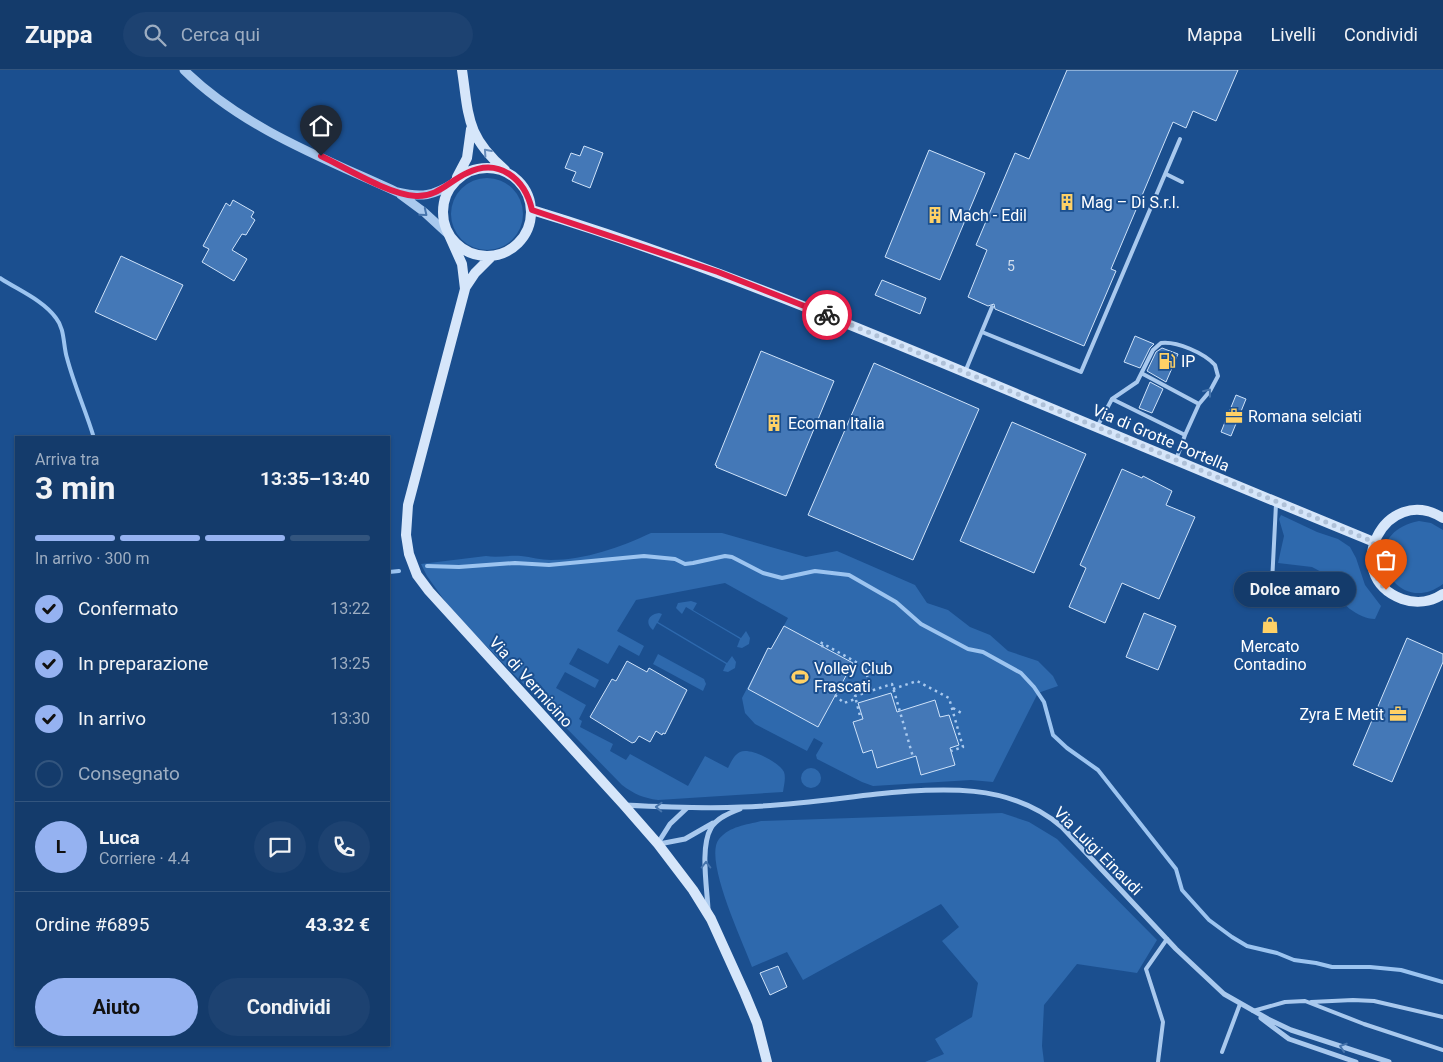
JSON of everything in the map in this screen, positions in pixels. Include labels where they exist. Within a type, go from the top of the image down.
[{"type":"main road","points":[[462,70],[471,126],[467,158],[455,182],[445,196],[442,208],[443,222],[448,235],[456,245],[478,256],[491,257],[504,254],[516,246],[528,230],[532,210],[528,195],[521,183],[509,174],[483,148],[471,126]]},
{"type":"main road","points":[[455,182],[466,173],[480,168],[495,168],[509,174]]},
{"type":"main road","name":"Via di Grotte Portella","points":[[532,210],[718,272],[965,372],[1374,542]]},
{"type":"main road","name":"Via di Vermicino","points":[[448,235],[462,264],[465,289]]},
{"type":"main road","name":"Via di Vermicino","points":[[491,257],[475,273],[465,289],[410,494],[406,535],[410,560],[417,575],[429,591],[658,844],[708,914],[750,1006],[767,1062]]},
{"type":"main road","points":[[1443,518],[1433,512],[1419,510],[1399,514],[1382,527],[1374,542],[1372,561],[1375,573],[1382,585],[1392,594],[1405,600],[1418,602],[1432,600],[1443,594]]},
{"type":"street","points":[[184,70],[211,95],[243,117],[397,192],[424,212],[448,235]]},
{"type":"street","points":[[397,192],[413,196],[426,196],[438,192],[455,182]]},
{"type":"street","name":"Via Luigi Einaudi","points":[[623,804],[742,807],[939,790],[967,790],[999,795],[1033,808],[1054,821],[1213,985],[1240,1004],[1291,1030],[1390,1062]]},
{"type":"street","points":[[658,844],[670,824],[687,807]]},
{"type":"street","name":"Via Luigi Einaudi","points":[[658,844],[689,838],[742,807]]},
{"type":"street","points":[[708,914],[705,865],[707,850],[711,829],[721,819]]},
{"type":"street","points":[[1254,1011],[1290,1039],[1356,1062]]},
{"type":"lane","points":[[982,332],[1081,372],[1180,139]]},
{"type":"lane","points":[[1166,174],[1182,182]]},
{"type":"lane","points":[[965,372],[992,307]]},
{"type":"lane","points":[[1097,427],[1112,399],[1133,386],[1143,374],[1153,350],[1161,343],[1172,344],[1203,355],[1215,365],[1218,376],[1199,404],[1176,460]]},
{"type":"lane","points":[[1143,374],[1199,404]]},
{"type":"lane","points":[[1112,399],[1185,435]]},
{"type":"lane","points":[[1272,583],[1276,502]]},
{"type":"lane","points":[[1158,1062],[1164,1022],[1146,969],[1167,939]]},
{"type":"lane","points":[[1254,1011],[1285,1002],[1367,1001],[1397,1005],[1443,1017]]},
{"type":"lane","points":[[1309,1002],[1364,1024],[1443,1050]]},
{"type":"lane","points":[[1222,1052],[1240,1004]]},
{"type":"path","points":[[823,647],[820,642],[865,667],[872,691]]},
{"type":"path","points":[[893,689],[917,681],[948,698],[964,747],[950,751]]},
{"type":"path","points":[[835,695],[844,702],[855,699],[855,696],[892,684],[913,757]]},
{"type":"path","points":[[855,699],[861,720]]},
{"type":"path","points":[[952,708],[963,714]]},
{"type":"shaded area","points":[[487,178],[501,181],[513,188],[520,200],[523,214],[520,228],[513,240],[501,247],[487,250],[473,247],[461,240],[454,228],[451,214],[454,200],[461,188],[473,181]]},
{"type":"shaded area","points":[[1281,515],[1317,532],[1338,539],[1350,547],[1356,558],[1365,585],[1381,606],[1375,619],[1356,613],[1328,590],[1329,576],[1312,567],[1278,563],[1284,536],[1279,519]]},
{"type":"shaded area","points":[[1419,521],[1431,523],[1443,530],[1443,584],[1425,592],[1409,592],[1396,584],[1387,571],[1384,556],[1387,542],[1398,529]]},
{"type":"shaded area","points":[[651,533],[722,533],[806,557],[837,551],[915,585],[927,603],[948,610],[970,627],[990,635],[1008,651],[1038,661],[1053,676],[1058,686],[1038,693],[993,782],[971,780],[873,786],[817,759],[816,755],[823,743],[814,738],[807,751],[755,724],[745,713],[742,698],[768,648],[771,649],[788,618],[725,583],[636,600],[617,631],[644,646],[639,656],[619,645],[608,664],[578,648],[569,664],[599,680],[595,688],[565,672],[556,688],[586,705],[579,719],[582,721],[580,727],[613,744],[610,751],[626,760],[630,754],[688,786],[705,756],[728,768],[736,755],[745,751],[757,753],[771,760],[781,768],[785,777],[783,792],[658,800],[643,797],[622,785],[452,611],[427,576],[421,564],[486,556],[521,556],[544,560],[577,558],[615,548]]},
{"type":"shaded area","points":[[691,601],[697,603],[693,610],[741,638],[746,631],[750,638],[749,644],[742,648],[737,647],[740,639],[686,607],[682,614],[676,608],[678,603]]},
{"type":"shaded area","points":[[659,613],[662,614],[658,622],[727,663],[732,656],[736,662],[735,668],[728,672],[723,671],[726,664],[657,623],[653,630],[649,625],[649,619]]},
{"type":"shaded area","points":[[658,654],[704,679],[706,684],[703,691],[653,664]]},
{"type":"shaded area","points":[[811,768],[818,771],[821,778],[818,785],[811,788],[804,785],[801,778],[804,771]]},
{"type":"shaded area","points":[[1002,813],[1029,822],[1057,839],[1157,940],[1137,973],[1077,964],[1044,1005],[1042,1046],[1044,1062],[925,1062],[944,1054],[935,1039],[972,1017],[978,983],[942,941],[959,927],[941,904],[803,980],[787,952],[752,967],[726,901],[716,864],[715,849],[719,839],[728,831],[761,821]]},
{"type":"building","name":"Mag – Di S.r.l.","points":[[1067,70],[1238,70],[1216,121],[1193,111],[1186,128],[1173,122],[1111,269],[1116,271],[1084,346],[995,309],[994,304],[988,306],[968,297],[987,250],[976,245],[1015,153],[1029,159]]},
{"type":"building","points":[[584,146],[603,153],[590,188],[572,181],[576,172],[565,168],[571,153],[580,156]]},
{"type":"building","name":"Mach - Edil","points":[[929,150],[985,173],[940,280],[885,257]]},
{"type":"building","points":[[233,200],[254,212],[251,217],[255,220],[246,235],[242,234],[232,250],[247,259],[234,281],[202,262],[209,249],[203,246],[226,203],[230,206]]},
{"type":"building","points":[[121,256],[183,285],[156,340],[95,312]]},
{"type":"building","points":[[882,280],[926,298],[920,314],[875,295]]},
{"type":"building","points":[[1135,336],[1154,344],[1140,368],[1124,362]]},
{"type":"building","points":[[1162,348],[1178,354],[1166,382],[1147,371],[1156,352]]},
{"type":"building","name":"Ecoman Italia","points":[[761,351],[834,381],[786,496],[715,465]]},
{"type":"building","points":[[874,363],[979,409],[913,560],[808,515]]},
{"type":"building","points":[[1150,382],[1163,389],[1152,413],[1139,408]]},
{"type":"building","name":"Romana selciati","points":[[1236,395],[1246,399],[1231,436],[1221,432]]},
{"type":"building","points":[[1012,422],[1086,454],[1034,573],[960,541]]},
{"type":"building","points":[[1122,469],[1142,478],[1143,476],[1172,491],[1166,505],[1195,517],[1159,599],[1122,583],[1105,623],[1069,607],[1086,568],[1080,565]]},
{"type":"building","points":[[1144,613],[1176,626],[1158,670],[1126,657]]},
{"type":"building","name":"Volley Club Frascati","points":[[784,626],[853,663],[818,727],[748,689],[768,648],[771,649]]},
{"type":"building","name":"Zyra E Metit","points":[[1407,638],[1443,654],[1443,662],[1392,782],[1353,765]]},
{"type":"building","points":[[627,661],[647,672],[649,668],[687,690],[665,734],[663,733],[662,735],[656,731],[650,742],[639,736],[632,743],[590,717],[612,679],[616,681]]},
{"type":"building","points":[[891,693],[897,712],[935,700],[940,717],[949,715],[959,745],[950,748],[955,765],[921,775],[916,756],[877,768],[872,750],[863,753],[853,722],[863,719],[858,703]]},
{"type":"building","points":[[778,966],[787,987],[770,995],[760,973]]},
{"type":"waterway","points":[[0,278],[44,306],[59,322],[70,368],[93,436]]},
{"type":"waterway","points":[[427,566],[459,567],[515,563],[549,565],[644,556],[675,559],[685,564],[725,556],[732,557],[763,573],[782,578],[815,571],[849,575],[896,602],[921,624],[968,649],[983,652],[1021,673],[1044,702],[1053,735],[1067,748],[1098,770],[1176,869],[1182,890],[1209,920],[1232,937],[1247,946],[1277,953],[1294,960],[1332,967],[1370,967],[1401,970],[1443,982]]},
{"type":"waterway","points":[[390,572],[399,571]]},
{"type":"way so far","points":[[827,315],[1374,542],[1372,548],[1373,567],[1378,580],[1386,590]]},
{"type":"place","name":"Mag – Di S.r.l.","points":[[1067,202]]},
{"type":"place","name":"Mach - Edil","points":[[935,215]]},
{"type":"place","name":"IP","points":[[1167,361]]},
{"type":"place","name":"Romana selciati","points":[[1234,416]]},
{"type":"place","name":"Ecoman Italia","points":[[774,423]]},
{"type":"place","name":"Dolce amaro","points":[[1386,590]]},
{"type":"place","name":"Mercato Contadino","points":[[1270,625]]},
{"type":"place","name":"Volley Club Frascati","points":[[800,677]]},
{"type":"place","name":"Zyra E Metit","points":[[1398,714]]},
{"type":"route","points":[[321,156],[397,192],[413,196],[426,196],[438,192],[466,173],[480,168],[495,168],[509,174],[521,183],[528,195],[532,210],[597,230],[718,272],[827,315]]}]
